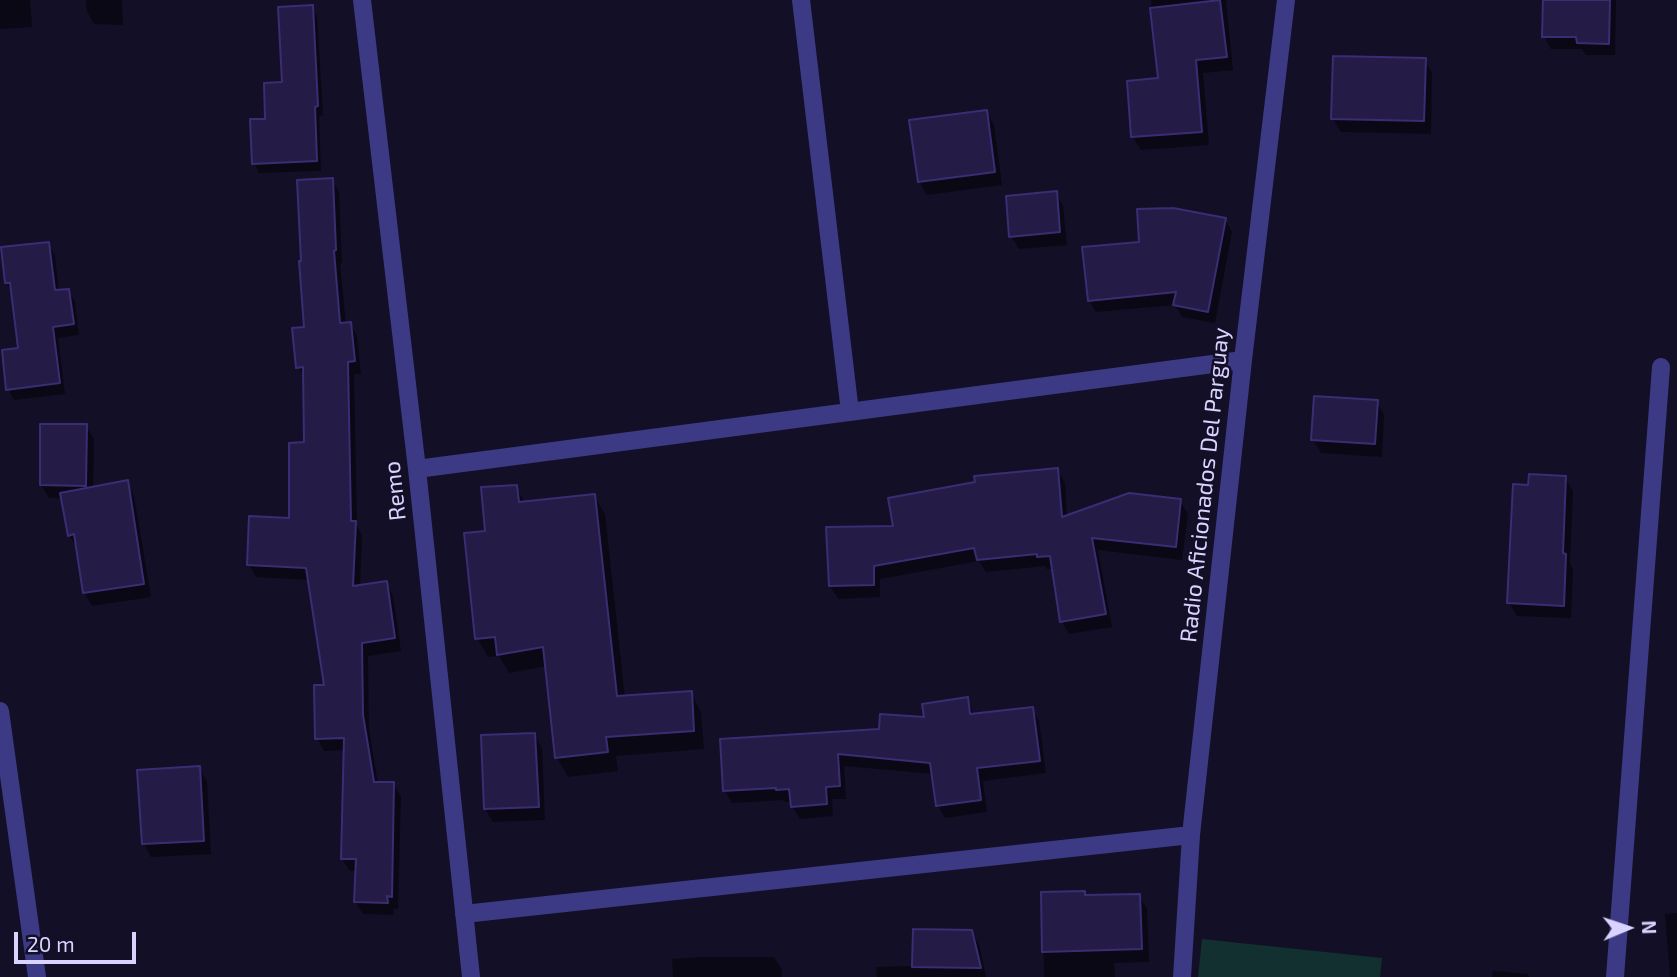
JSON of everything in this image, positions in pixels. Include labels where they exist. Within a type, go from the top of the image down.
[{"type":"street","name":"Remo","points":[[362,0],[417,469],[471,977]]},
{"type":"street","points":[[801,0],[850,412]]},
{"type":"street","name":"Radio Aficionados Del Parguay","points":[[1182,977],[1191,835],[1286,0]]},
{"type":"street","points":[[417,469],[1243,360]]},
{"type":"street","points":[[1615,977],[1661,367]]},
{"type":"street","points":[[0,711],[37,977]]},
{"type":"street","points":[[464,914],[1191,835]]},
{"type":"green space","points":[[1202,939],[1382,958],[1380,977],[1198,977]]},
{"type":"building","points":[[1220,0],[1227,57],[1196,60],[1202,132],[1131,137],[1127,81],[1158,78],[1150,8]]},
{"type":"building","points":[[1543,0],[1610,0],[1609,44],[1577,43],[1576,37],[1542,37]]},
{"type":"building","points":[[313,5],[318,106],[315,107],[317,161],[252,164],[250,119],[265,119],[264,83],[282,82],[278,7]]},
{"type":"building","points":[[1333,56],[1426,58],[1424,121],[1331,119]]},
{"type":"building","points":[[987,110],[995,172],[918,182],[909,120]]},
{"type":"building","points":[[333,178],[334,251],[340,323],[351,322],[355,361],[348,362],[351,521],[356,521],[353,586],[387,581],[395,638],[362,643],[363,715],[374,782],[394,782],[392,897],[387,896],[388,903],[354,902],[356,859],[341,859],[344,738],[315,739],[314,685],[324,685],[306,568],[247,565],[249,516],[289,518],[289,443],[304,442],[303,367],[296,368],[292,328],[304,327],[297,180]]},
{"type":"building","points":[[1057,191],[1060,232],[1009,237],[1006,196]]},
{"type":"building","points":[[1173,208],[1226,218],[1208,312],[1173,305],[1176,292],[1088,301],[1082,247],[1139,242],[1137,209]]},
{"type":"building","points":[[49,242],[55,290],[69,289],[74,324],[53,327],[60,383],[6,390],[2,350],[18,348],[10,283],[5,283],[1,247]]},
{"type":"building","points":[[1314,396],[1378,400],[1375,444],[1311,440]]},
{"type":"building","points":[[40,424],[87,424],[86,486],[40,485]]},
{"type":"building","points":[[1058,468],[1062,517],[1129,493],[1181,499],[1176,547],[1092,538],[1106,614],[1060,622],[1050,556],[1037,557],[1037,554],[977,560],[974,548],[874,566],[874,585],[829,586],[826,527],[893,526],[888,498],[975,482],[974,476]]},
{"type":"building","points":[[1529,474],[1566,476],[1564,606],[1507,603],[1513,484],[1528,485]]},
{"type":"building","points":[[128,480],[144,584],[83,593],[74,534],[68,536],[60,493]]},
{"type":"building","points":[[517,485],[519,502],[595,494],[617,696],[692,691],[694,731],[606,737],[608,752],[555,758],[543,647],[497,655],[495,637],[475,639],[464,533],[485,531],[481,487]]},
{"type":"building","points":[[968,697],[970,714],[1033,707],[1040,761],[977,768],[981,800],[936,806],[930,763],[838,754],[840,786],[826,787],[827,804],[791,807],[789,789],[723,791],[720,739],[879,729],[880,714],[924,717],[922,704]]},
{"type":"building","points":[[535,733],[539,807],[484,809],[481,735]]},
{"type":"building","points":[[200,766],[204,841],[142,844],[137,770]]},
{"type":"building","points":[[1085,891],[1085,895],[1140,894],[1142,949],[1042,952],[1041,892]]},
{"type":"building","points":[[913,929],[972,930],[981,968],[912,967]]}]
